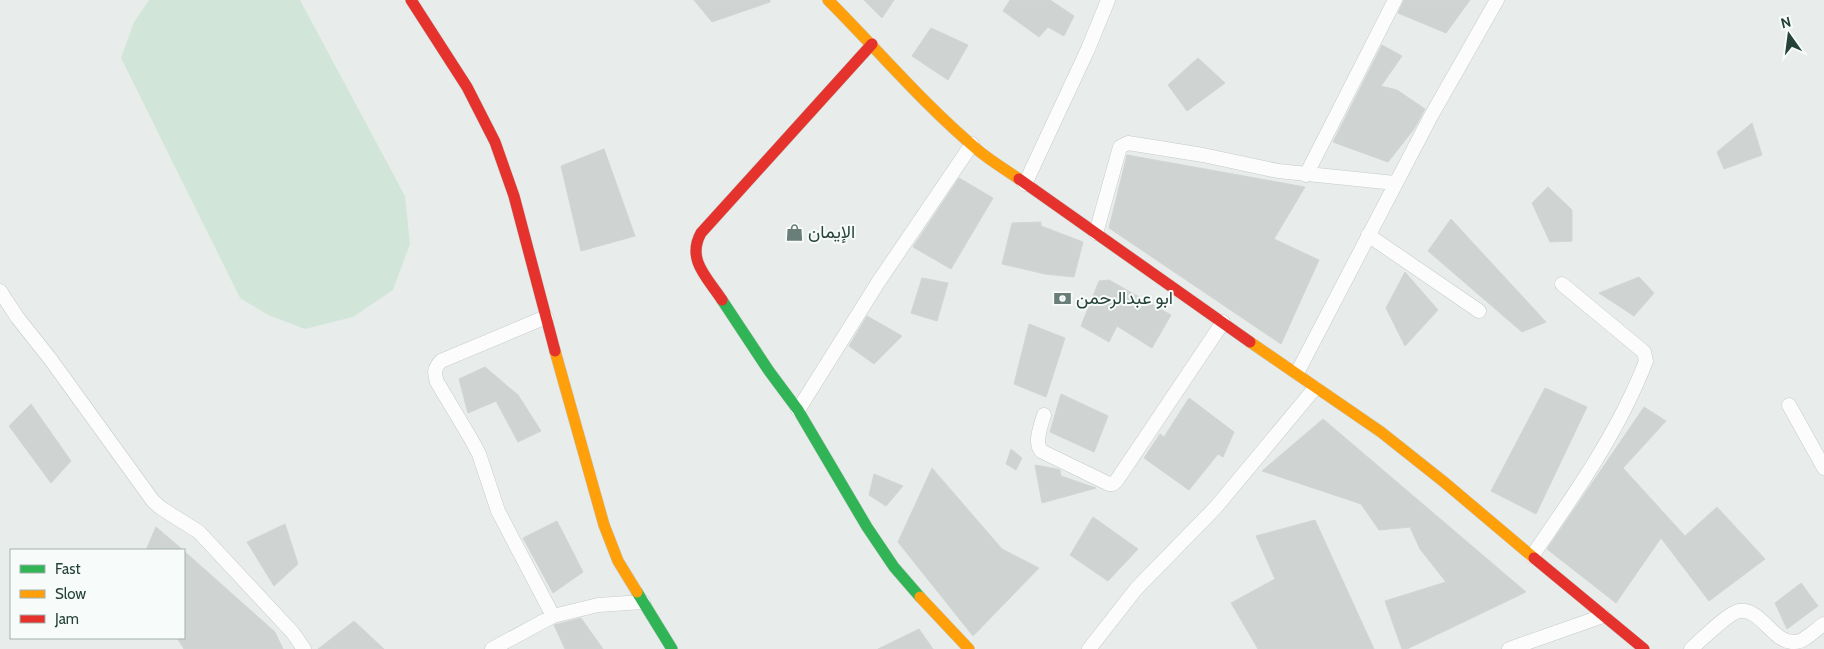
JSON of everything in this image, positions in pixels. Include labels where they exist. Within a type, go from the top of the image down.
[{"type":"street","points":[[411,0],[466,84],[496,143],[518,210],[604,526],[618,561],[672,649]]},
{"type":"street","points":[[828,0],[917,93],[972,144],[1025,184],[1315,388],[1381,432],[1644,649]]},
{"type":"street","points":[[1025,184],[1088,49],[1108,0]]},
{"type":"street","points":[[1306,175],[1395,0]]},
{"type":"street","points":[[1296,374],[1463,57],[1497,0]]},
{"type":"street","points":[[872,44],[708,226],[695,245],[694,253],[697,262],[769,371],[798,410],[867,527],[894,567],[969,649]]},
{"type":"street","points":[[1096,233],[1120,147],[1128,143],[1306,175],[1395,184]]},
{"type":"street","points":[[798,410],[879,281],[972,144]]},
{"type":"street","points":[[1368,235],[1479,311]]},
{"type":"street","points":[[1532,556],[1586,477],[1613,430],[1646,361],[1644,352],[1562,284]]},
{"type":"street","points":[[0,291],[17,317],[77,394],[153,500],[161,508],[199,532],[293,634],[304,649]]},
{"type":"street","points":[[546,317],[441,361],[434,372],[437,382],[462,421],[479,454],[498,511],[553,616]]},
{"type":"street","points":[[1044,415],[1037,442],[1041,451],[1109,484],[1113,484],[1223,322]]},
{"type":"street","points":[[1089,649],[1136,589],[1216,507],[1315,388]]},
{"type":"street","points":[[1789,406],[1824,468]]},
{"type":"street","points":[[492,649],[553,616],[598,605],[643,602]]},
{"type":"street","points":[[1691,649],[1738,611],[1751,612],[1783,639],[1794,642],[1801,640],[1824,624]]},
{"type":"street","points":[[1510,649],[1603,616]]},
{"type":"green space","points":[[149,0],[300,0],[405,196],[410,244],[393,290],[353,317],[305,329],[268,315],[240,298],[121,58],[134,22]]},
{"type":"building","points":[[694,0],[770,0],[770,2],[712,22]]},
{"type":"building","points":[[864,0],[894,0],[882,18]]},
{"type":"building","points":[[1010,0],[1050,0],[1074,16],[1064,36],[1048,27],[1039,37],[1003,11]]},
{"type":"building","points":[[1404,0],[1470,0],[1446,33],[1398,13]]},
{"type":"building","points":[[931,28],[968,45],[948,80],[912,56]]},
{"type":"building","points":[[1382,45],[1402,56],[1381,86],[1397,90],[1425,109],[1414,129],[1388,162],[1333,142]]},
{"type":"building","points":[[1198,58],[1225,83],[1187,111],[1168,85]]},
{"type":"building","points":[[1752,123],[1762,155],[1724,169],[1717,152]]},
{"type":"building","points":[[604,149],[635,236],[581,251],[561,166]]},
{"type":"building","points":[[1127,155],[1305,187],[1274,239],[1319,260],[1281,344],[1109,228]]},
{"type":"building","points":[[959,178],[993,198],[951,269],[913,247]]},
{"type":"building","points":[[1548,187],[1572,210],[1572,241],[1550,242],[1532,203]]},
{"type":"building","points":[[1451,219],[1546,322],[1522,332],[1428,251]]},
{"type":"building","points":[[1041,222],[1041,226],[1083,242],[1074,277],[1045,274],[1002,264],[1012,223]]},
{"type":"building","points":[[1405,272],[1438,310],[1405,346],[1386,308]]},
{"type":"building","points":[[1639,277],[1654,293],[1634,316],[1599,293]]},
{"type":"building","points":[[922,278],[948,283],[937,321],[911,313]]},
{"type":"building","points":[[1109,280],[1171,315],[1152,348],[1117,326],[1109,342],[1081,326],[1099,281]]},
{"type":"building","points":[[867,316],[902,336],[874,364],[849,346]]},
{"type":"building","points":[[1029,324],[1065,338],[1046,397],[1014,384]]},
{"type":"building","points":[[485,367],[518,395],[541,431],[518,442],[496,401],[468,413],[459,379]]},
{"type":"building","points":[[1545,388],[1587,407],[1536,514],[1491,491]]},
{"type":"building","points":[[1061,394],[1108,416],[1094,452],[1050,432]]},
{"type":"building","points":[[1189,398],[1234,432],[1223,457],[1218,454],[1189,490],[1144,458],[1160,434],[1164,437]]},
{"type":"building","points":[[31,404],[71,461],[51,483],[9,426]]},
{"type":"building","points":[[1644,407],[1666,421],[1623,468],[1685,536],[1717,507],[1765,559],[1709,601],[1661,538],[1616,603],[1547,549]]},
{"type":"building","points":[[1323,419],[1526,592],[1407,649],[1402,649],[1385,601],[1446,582],[1420,549],[1410,527],[1379,530],[1361,504],[1262,471]]},
{"type":"building","points":[[1011,449],[1022,458],[1016,470],[1006,464]]},
{"type":"building","points":[[1035,465],[1060,470],[1061,476],[1096,488],[1042,503]]},
{"type":"building","points":[[932,468],[1002,549],[1039,568],[973,636],[898,542]]},
{"type":"building","points":[[874,474],[903,486],[886,506],[869,495]]},
{"type":"building","points":[[1093,517],[1138,549],[1108,581],[1070,555]]},
{"type":"building","points":[[1315,520],[1374,649],[1258,649],[1231,603],[1275,579],[1256,536]]},
{"type":"building","points":[[557,521],[583,572],[553,593],[523,538]]},
{"type":"building","points":[[285,524],[298,564],[274,586],[247,542]]},
{"type":"building","points":[[156,527],[182,549],[146,549]]},
{"type":"building","points":[[185,552],[275,632],[283,649],[184,649],[178,639],[185,639]]},
{"type":"building","points":[[1801,583],[1818,606],[1787,629],[1775,603]]},
{"type":"building","points":[[581,618],[603,649],[565,649],[554,625]]},
{"type":"building","points":[[354,621],[384,649],[318,649]]},
{"type":"building","points":[[919,629],[933,649],[878,649]]},
{"type":"traffic: fast","points":[[722,300],[769,371],[798,410],[867,527],[894,567],[920,597]]},
{"type":"traffic: fast","points":[[637,592],[672,649]]},
{"type":"traffic: slow","points":[[828,0],[920,96],[959,133],[984,155],[1019,179]]},
{"type":"traffic: slow","points":[[1250,342],[1381,432],[1534,558]]},
{"type":"traffic: slow","points":[[555,351],[604,525],[618,561],[637,592]]},
{"type":"traffic: slow","points":[[920,597],[969,649]]},
{"type":"traffic: jam","points":[[411,0],[467,87],[495,142],[514,196],[555,351]]},
{"type":"traffic: jam","points":[[722,300],[705,276],[697,260],[697,243],[701,233],[872,44]]},
{"type":"traffic: jam","points":[[1019,179],[1250,342]]},
{"type":"traffic: jam","points":[[1534,558],[1644,649]]},
{"type":"place","name":"الإيمان","points":[[794,232]]},
{"type":"place","name":"ابو عبدالرحمن","points":[[1062,298]]}]
